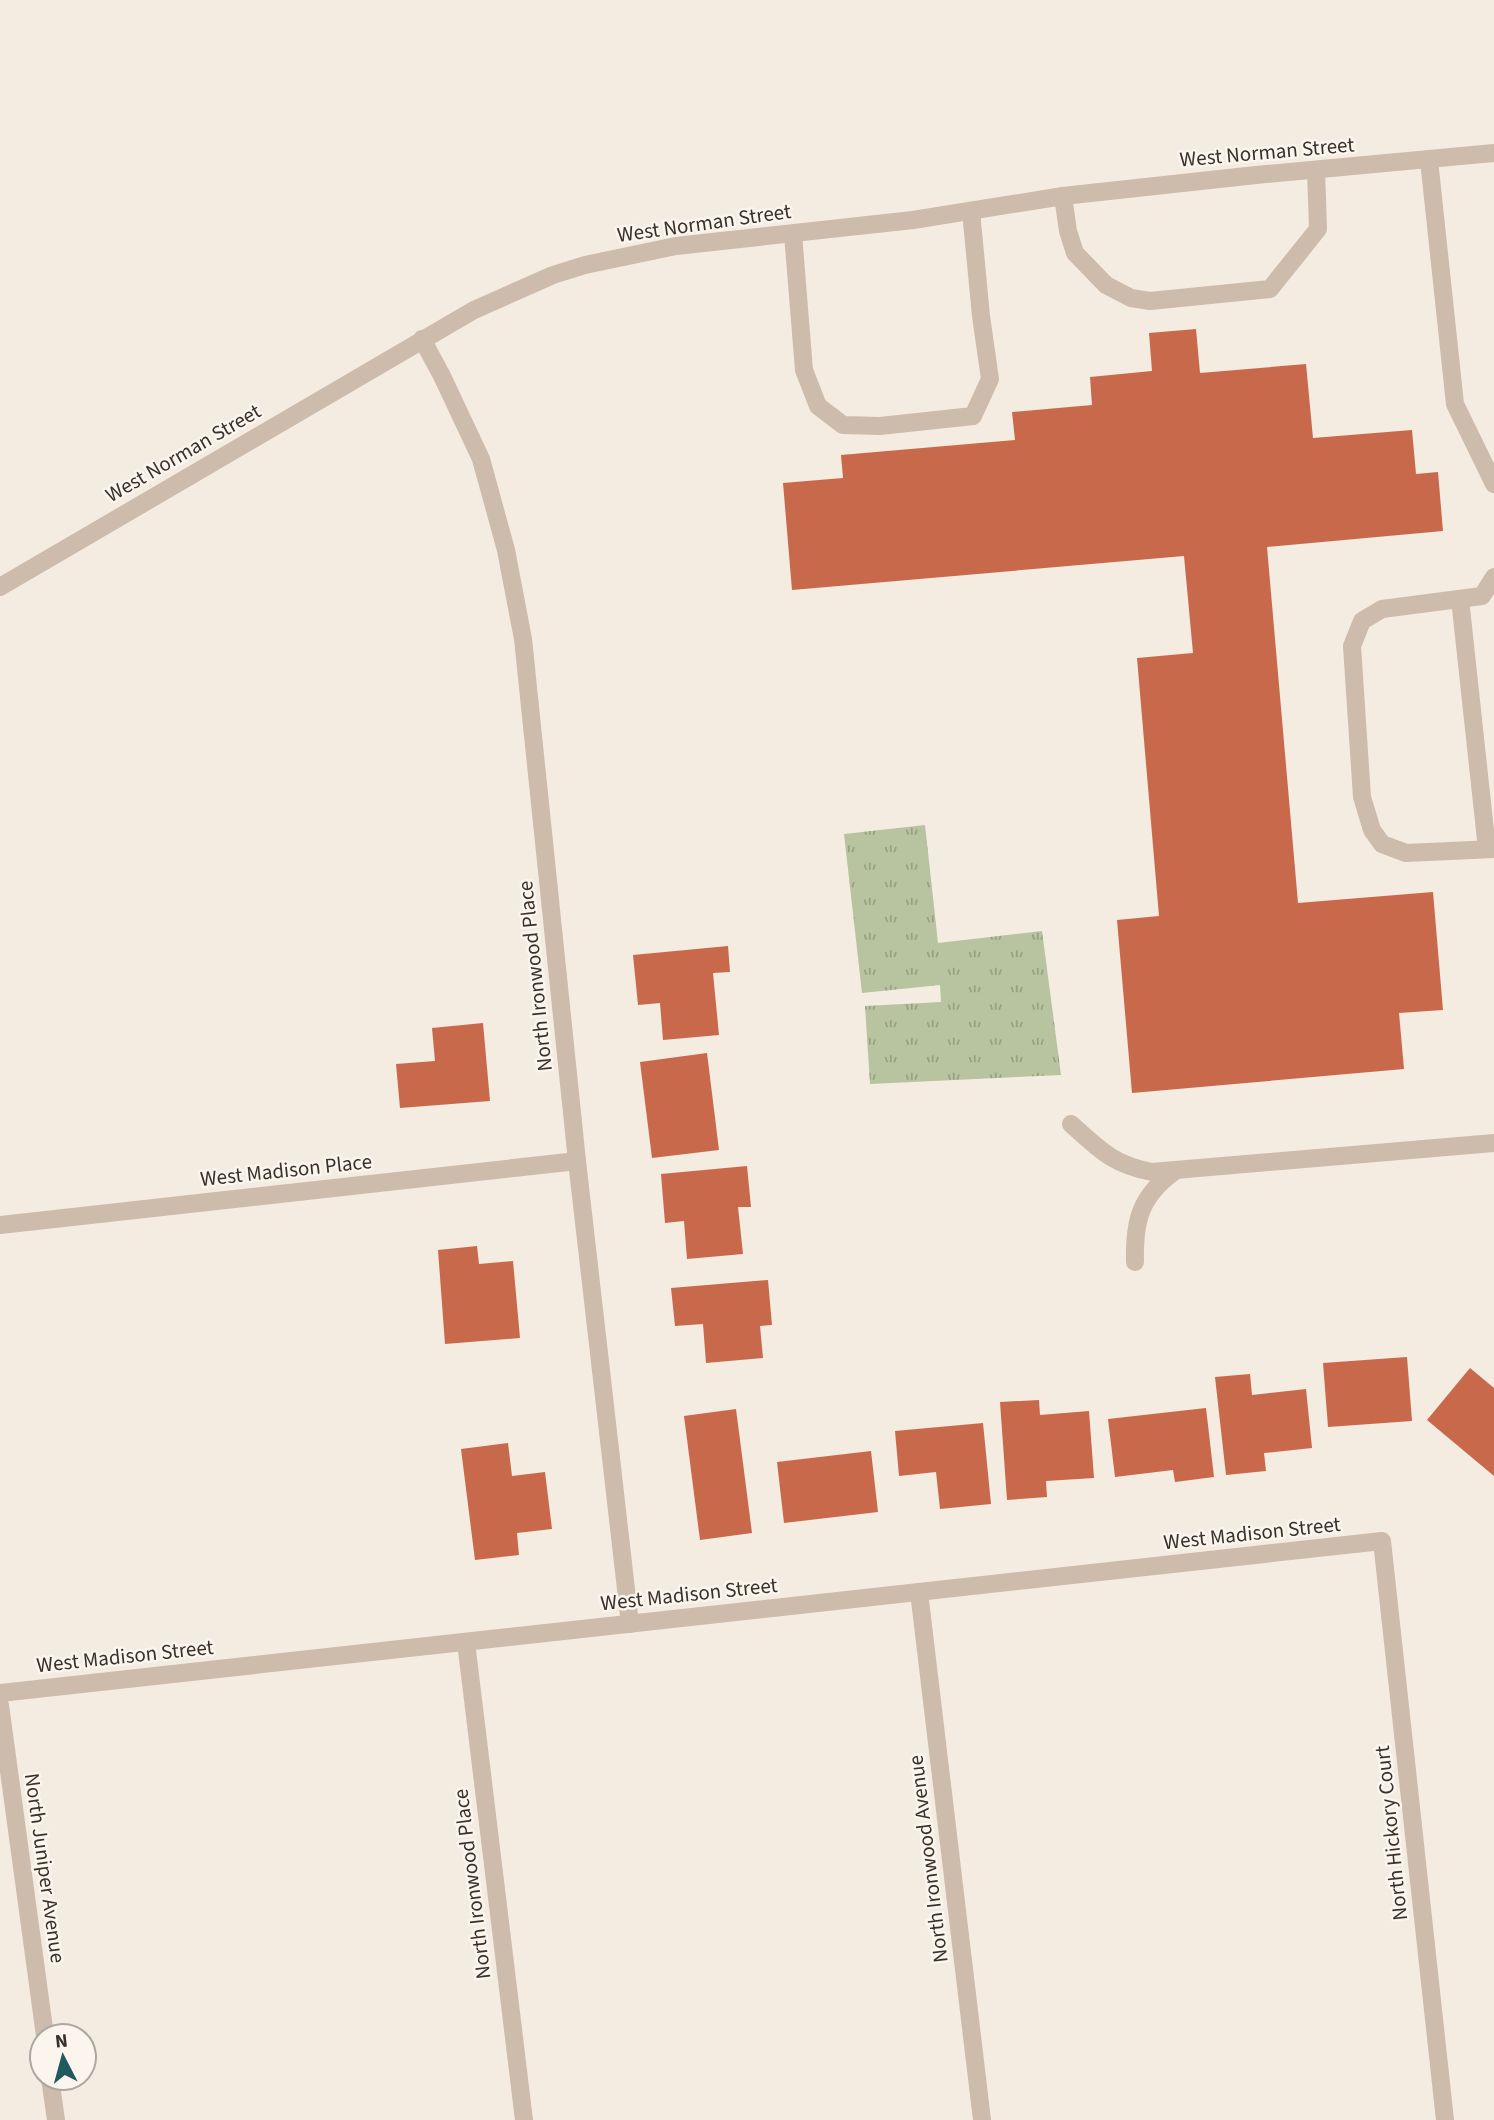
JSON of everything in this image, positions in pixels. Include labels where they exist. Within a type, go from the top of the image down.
[{"type":"street","name":"West Norman Street","points":[[0,587],[474,310],[511,292],[585,265],[676,246],[913,220],[1063,196],[1494,153]]},
{"type":"street","points":[[1429,160],[1455,404],[1494,484]]},
{"type":"street","points":[[1063,196],[1068,231],[1075,253],[1090,270],[1131,299],[1150,301],[1270,289],[1318,229],[1316,170]]},
{"type":"street","points":[[793,234],[804,370],[818,406],[843,425],[880,426],[973,416],[990,379],[971,211]]},
{"type":"street","name":"North Ironwood Place","points":[[422,339],[481,459],[506,550],[523,639],[577,1161],[630,1624]]},
{"type":"street","points":[[1460,599],[1490,849],[1406,853],[1382,844],[1372,830],[1362,797],[1352,646],[1362,621],[1382,609],[1482,596],[1494,577]]},
{"type":"street","points":[[1071,1124],[1117,1162],[1152,1172],[1494,1143]]},
{"type":"street","name":"West Madison Place","points":[[0,1225],[577,1161]]},
{"type":"street","points":[[1135,1262],[1136,1225],[1141,1209],[1151,1192],[1175,1171]]},
{"type":"street","name":"West Madison Street","points":[[0,1693],[1382,1541]]},
{"type":"street","name":"North Hickory Court","points":[[1382,1541],[1446,2120]]},
{"type":"street","name":"North Ironwood Avenue","points":[[919,1592],[982,2120]]},
{"type":"street","name":"North Ironwood Place","points":[[466,1642],[524,2120]]},
{"type":"street","name":"North Juniper Avenue","points":[[0,1705],[43,2022]]},
{"type":"street","points":[[52,2092],[56,2120]]},
{"type":"green space","points":[[925,825],[938,943],[1042,931],[1061,1075],[870,1084],[865,1006],[941,1002],[940,985],[862,993],[844,834]]},
{"type":"building","points":[[1196,329],[1200,373],[1306,364],[1313,438],[1412,430],[1416,474],[1438,472],[1443,531],[1267,547],[1298,903],[1433,892],[1443,1010],[1399,1013],[1404,1069],[1132,1093],[1117,920],[1159,916],[1137,658],[1193,653],[1184,556],[792,590],[783,483],[843,478],[841,455],[1015,440],[1012,412],[1092,405],[1090,377],[1152,371],[1149,333]]},
{"type":"building","points":[[728,946],[730,972],[713,973],[719,1035],[663,1040],[660,1003],[638,1005],[633,955]]},
{"type":"building","points":[[483,1023],[490,1101],[400,1108],[396,1064],[435,1061],[432,1028]]},
{"type":"building","points":[[707,1053],[719,1150],[652,1158],[640,1062]]},
{"type":"building","points":[[747,1166],[751,1207],[738,1207],[743,1254],[687,1259],[684,1221],[665,1223],[661,1174]]},
{"type":"building","points":[[477,1246],[479,1264],[513,1261],[520,1338],[445,1344],[438,1250]]},
{"type":"building","points":[[768,1280],[772,1325],[760,1326],[763,1358],[706,1363],[703,1324],[675,1326],[671,1288]]},
{"type":"building","points":[[1407,1357],[1412,1421],[1328,1427],[1323,1363]]},
{"type":"building","points":[[1470,1368],[1494,1388],[1494,1476],[1427,1420]]},
{"type":"building","points":[[1250,1374],[1252,1395],[1306,1389],[1312,1448],[1264,1453],[1266,1471],[1226,1475],[1215,1377]]},
{"type":"building","points":[[1039,1400],[1040,1415],[1089,1411],[1094,1478],[1046,1481],[1047,1497],[1007,1500],[1000,1402]]},
{"type":"building","points":[[1206,1408],[1214,1477],[1175,1482],[1173,1470],[1115,1477],[1108,1419]]},
{"type":"building","points":[[736,1409],[752,1533],[700,1540],[684,1416]]},
{"type":"building","points":[[983,1423],[991,1504],[940,1509],[936,1472],[899,1476],[895,1431]]},
{"type":"building","points":[[508,1443],[512,1476],[545,1472],[552,1529],[517,1533],[519,1555],[475,1560],[461,1449]]},
{"type":"building","points":[[871,1451],[878,1512],[784,1523],[777,1462]]}]
